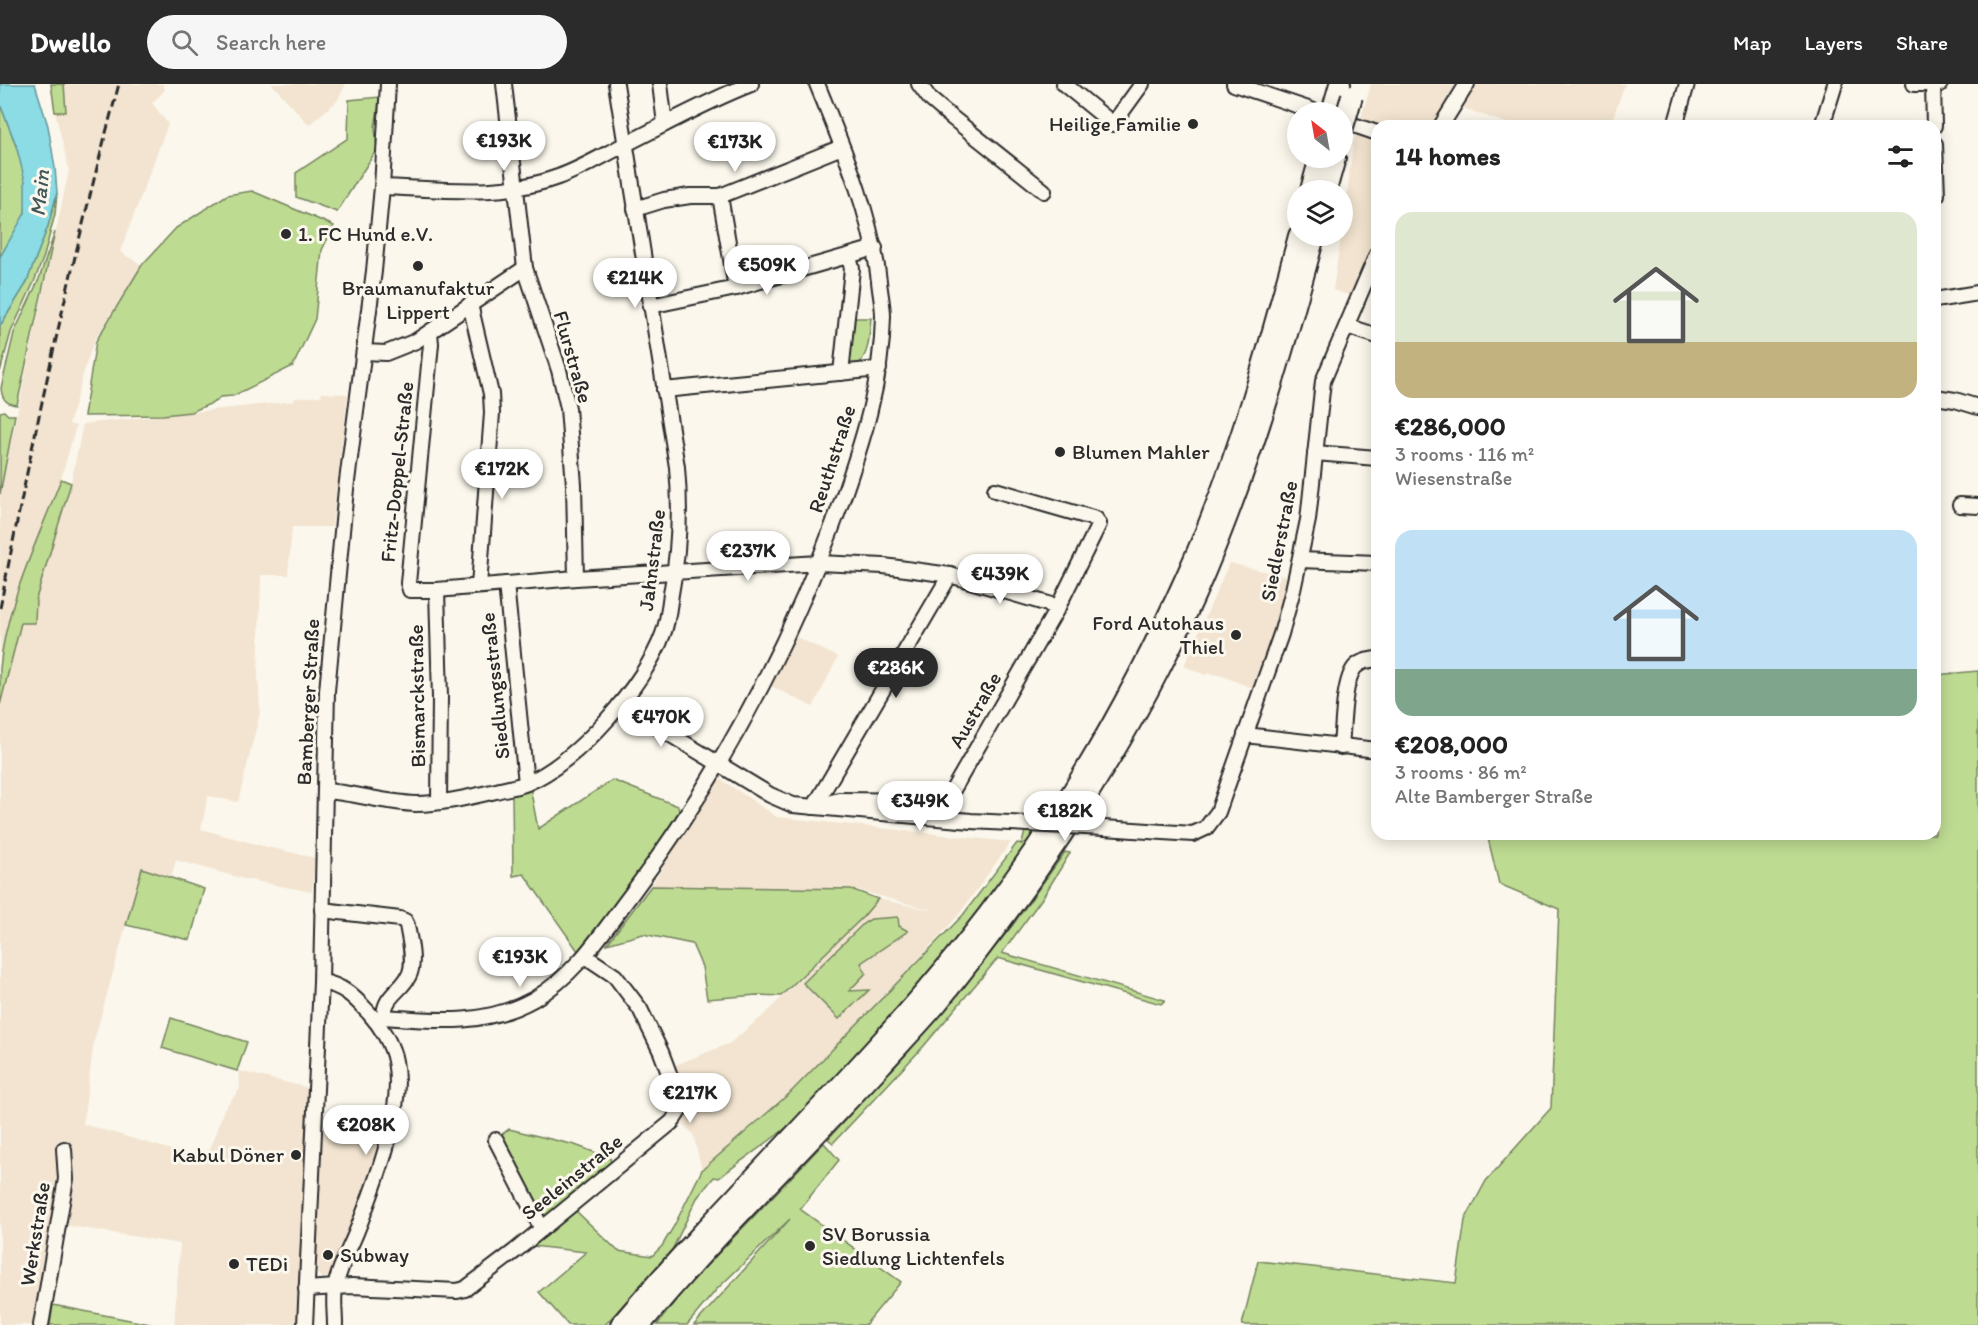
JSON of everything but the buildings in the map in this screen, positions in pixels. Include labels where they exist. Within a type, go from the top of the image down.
[{"type":"highway","points":[[1339,102],[1347,89]]},
{"type":"highway","points":[[621,1325],[682,1255],[843,1084],[922,995],[987,915],[1052,826],[1125,701],[1190,570],[1241,435],[1280,309],[1296,246]]},
{"type":"highway","points":[[640,1325],[695,1262],[935,1005],[1002,920],[1064,834],[1139,705],[1174,639],[1204,573],[1240,480],[1274,381],[1311,246]]},
{"type":"street","name":"Bamberger Straße","points":[[306,1323],[321,982],[327,691],[346,489],[374,271],[388,84]]},
{"type":"street","name":"Flurstraße","points":[[504,84],[525,268],[559,370],[568,408],[574,485],[576,578]]},
{"type":"street","name":"Jahnstraße","points":[[325,791],[415,804],[456,800],[526,783],[560,763],[586,740],[620,704],[655,654],[664,632],[675,571],[681,504],[616,84]]},
{"type":"street","points":[[660,84],[665,124]]},
{"type":"street","points":[[382,187],[450,191],[516,187],[558,178],[751,84]]},
{"type":"street","name":"Reuthstraße","points":[[380,1019],[455,1021],[494,1016],[536,998],[560,981],[585,956],[650,869],[718,765],[769,675],[819,562],[869,418],[879,369],[883,314],[875,248],[863,203],[817,84]]},
{"type":"street","points":[[919,84],[930,99],[1044,191]]},
{"type":"street","points":[[1064,84],[1113,124],[1142,84]]},
{"type":"street","points":[[1234,84],[1268,90],[1295,102]]},
{"type":"street","points":[[1445,120],[1467,84]]},
{"type":"street","points":[[1677,120],[1687,84]]},
{"type":"street","points":[[1824,120],[1835,84]]},
{"type":"street","points":[[1914,84],[1937,84],[1934,120]]},
{"type":"street","points":[[1353,125],[1371,131]]},
{"type":"street","points":[[636,209],[664,200],[690,196],[720,196],[842,147]]},
{"type":"street","points":[[720,196],[736,288]]},
{"type":"street","points":[[650,306],[736,288],[875,248]]},
{"type":"street","points":[[841,373],[852,269],[849,256]]},
{"type":"street","points":[[364,352],[386,353],[416,341],[525,268]]},
{"type":"street","name":"Siedlerstraße","points":[[814,807],[971,821],[1182,834],[1192,834],[1210,824],[1222,802],[1281,634],[1300,560],[1311,497],[1323,381],[1371,268]]},
{"type":"street","points":[[1941,299],[1978,293]]},
{"type":"street","points":[[470,304],[491,394],[492,413],[479,586]]},
{"type":"street","points":[[1347,326],[1371,334]]},
{"type":"street","name":"Fritz-Doppel-Straße","points":[[430,332],[431,344],[408,584],[410,590],[436,590]]},
{"type":"street","points":[[664,390],[879,369]]},
{"type":"street","points":[[1941,398],[1978,407]]},
{"type":"street","points":[[1315,453],[1371,458]]},
{"type":"street","name":"Austraße","points":[[814,807],[839,800],[928,801],[943,799],[950,795],[1058,607],[1100,524],[1096,519],[994,490]]},
{"type":"street","points":[[1960,505],[1978,506]]},
{"type":"street","points":[[1300,560],[1371,563]]},
{"type":"street","points":[[436,590],[819,562],[884,566],[950,576],[1058,607]]},
{"type":"street","points":[[620,704],[779,800],[814,807],[950,576]]},
{"type":"street","name":"Siedlungsstraße","points":[[506,584],[526,783]]},
{"type":"street","name":"Bismarckstraße","points":[[436,590],[440,698],[440,802]]},
{"type":"street","points":[[1341,747],[1349,677],[1356,666],[1371,660]]},
{"type":"street","points":[[1245,735],[1371,750]]},
{"type":"street","points":[[322,910],[405,921],[412,964],[410,973],[387,1000],[380,1019]]},
{"type":"street","name":"Seeleinstraße","points":[[306,1289],[352,1286],[457,1291],[465,1289],[672,1122],[679,1111],[679,1100],[661,1052],[640,1009],[615,976],[585,956]]},
{"type":"street","points":[[321,982],[340,986],[380,1019],[395,1059],[397,1095],[377,1175],[335,1287],[335,1325]]},
{"type":"street","points":[[495,1140],[542,1229]]},
{"type":"street","name":"Werkstraße","points":[[41,1325],[66,1179],[64,1149]]},
{"type":"shaded area","points":[[59,84],[163,84],[165,90],[152,103],[168,124],[120,252],[142,265],[95,339],[87,361],[69,424],[76,426],[61,479],[30,556],[12,609],[0,668],[0,494],[69,170],[55,112]]},
{"type":"shaded area","points":[[272,84],[346,84],[337,101],[309,125]]},
{"type":"shaded area","points":[[1371,84],[1625,84],[1612,120],[1498,120],[1460,107],[1452,120],[1371,120],[1371,279],[1363,300],[1333,290],[1340,246],[1353,246],[1353,180],[1349,180],[1350,168],[1353,168],[1353,145]]},
{"type":"shaded area","points":[[322,393],[348,394],[332,527],[292,527],[288,575],[261,575],[259,717],[238,802],[208,796],[201,829],[315,858],[312,892],[244,879],[176,860],[171,878],[142,868],[94,1041],[83,1124],[206,1160],[224,1109],[240,1089],[239,1071],[309,1088],[297,1325],[174,1325],[180,1244],[64,1225],[50,1325],[0,1325],[0,705],[21,623],[35,623],[36,599],[71,483],[83,424],[295,401],[295,398],[321,396]]},
{"type":"shaded area","points":[[1229,563],[1288,577],[1265,662],[1254,689],[1223,676],[1208,673],[1205,675],[1184,666]]},
{"type":"shaded area","points":[[794,636],[838,657],[813,707],[769,685]]},
{"type":"shaded area","points":[[719,778],[777,817],[1011,842],[957,917],[864,1018],[790,1093],[702,1170],[693,1134],[682,1123],[687,1108],[685,1090],[673,1066],[730,1043],[764,1015],[863,917],[878,899],[935,911],[854,889],[651,886]]},
{"type":"shaded area","points":[[321,1131],[381,1143],[334,1270],[330,1276],[322,1279],[315,1270]]},
{"type":"green space","points":[[51,84],[64,84],[66,112],[55,112]]},
{"type":"green space","points":[[380,97],[375,127],[377,149],[337,212],[296,197],[296,173],[348,138],[349,100]]},
{"type":"green space","points":[[0,104],[20,157],[26,185],[26,199],[21,223],[0,257]]},
{"type":"green space","points":[[252,191],[334,226],[322,250],[315,319],[293,366],[233,396],[220,397],[217,401],[191,412],[163,415],[84,416],[96,341],[142,265],[176,228],[227,195]]},
{"type":"green space","points":[[57,193],[55,214],[44,256],[11,332],[0,372],[0,326],[26,284],[48,226]]},
{"type":"green space","points":[[55,232],[17,405],[5,400],[1,388],[14,333],[39,279]]},
{"type":"green space","points":[[853,318],[871,318],[867,348],[859,364],[848,364]]},
{"type":"green space","points":[[4,411],[8,415],[15,415],[0,494],[0,412]]},
{"type":"green space","points":[[61,479],[71,483],[36,599],[35,623],[21,623],[0,705],[0,668],[9,620],[24,572]]},
{"type":"green space","points":[[1978,671],[1978,1325],[1242,1325],[1258,1261],[1456,1283],[1465,1220],[1486,1181],[1551,1108],[1559,909],[1499,884],[1488,840],[1941,840],[1941,674]]},
{"type":"green space","points":[[612,780],[678,806],[679,811],[644,867],[578,951],[524,874],[513,876],[512,792],[530,787],[538,829]]},
{"type":"green space","points":[[1025,831],[1036,832],[975,915],[910,994],[821,1095],[796,1120],[774,1137],[719,1178],[714,1177],[697,1198],[672,1250],[605,1325],[568,1325],[539,1292],[586,1252],[532,1246],[575,1210],[618,1251],[652,1256],[662,1246],[674,1226],[702,1170],[790,1093],[963,915],[1017,843],[1022,844]]},
{"type":"green space","points":[[1065,852],[1070,853],[1043,897],[1002,953],[1165,1000],[1161,1004],[998,958],[923,1047],[833,1143],[828,1139],[944,1010],[1012,926]]},
{"type":"green space","points":[[142,868],[204,889],[190,940],[126,925]]},
{"type":"green space","points":[[651,886],[851,889],[878,899],[863,917],[781,996],[757,995],[707,999],[702,967],[692,944],[643,934],[607,944]]},
{"type":"green space","points":[[898,917],[899,926],[908,931],[861,963],[866,973],[849,991],[869,990],[839,1019],[803,983],[864,923],[871,919]]},
{"type":"green space","points":[[171,1018],[247,1042],[237,1071],[162,1048]]},
{"type":"green space","points":[[509,1129],[575,1145],[610,1158],[611,1164],[545,1217],[541,1214],[501,1135]]},
{"type":"green space","name":"SV Borussia Siedlung Lichtenfels","points":[[824,1143],[839,1160],[800,1209],[901,1282],[865,1325],[694,1325],[790,1219],[717,1289],[687,1325],[657,1325],[686,1287]]},
{"type":"green space","points":[[53,1305],[155,1325],[50,1325]]},
{"type":"water","name":"Main","points":[[0,84],[35,84],[48,126],[57,193],[48,226],[26,284],[0,326],[0,257],[25,213],[25,181],[16,145],[0,104]]},
{"type":"railway","points":[[0,608],[55,345],[85,214],[119,84]]},
{"type":"place","name":"Heilige Familie","points":[[1193,124]]},
{"type":"place","name":"1. FC Hund e.V.","points":[[286,234]]},
{"type":"place","name":"Braumanufaktur Lippert","points":[[418,266]]},
{"type":"place","name":"Blumen Mahler","points":[[1060,452]]},
{"type":"place","name":"Ford Autohaus Thiel","points":[[1236,635]]},
{"type":"place","name":"Kabul Döner","points":[[296,1155]]},
{"type":"place","name":"SV Borussia Siedlung Lichtenfels","points":[[810,1246]]},
{"type":"place","name":"Subway","points":[[328,1255]]},
{"type":"place","name":"TEDi","points":[[234,1264]]}]
